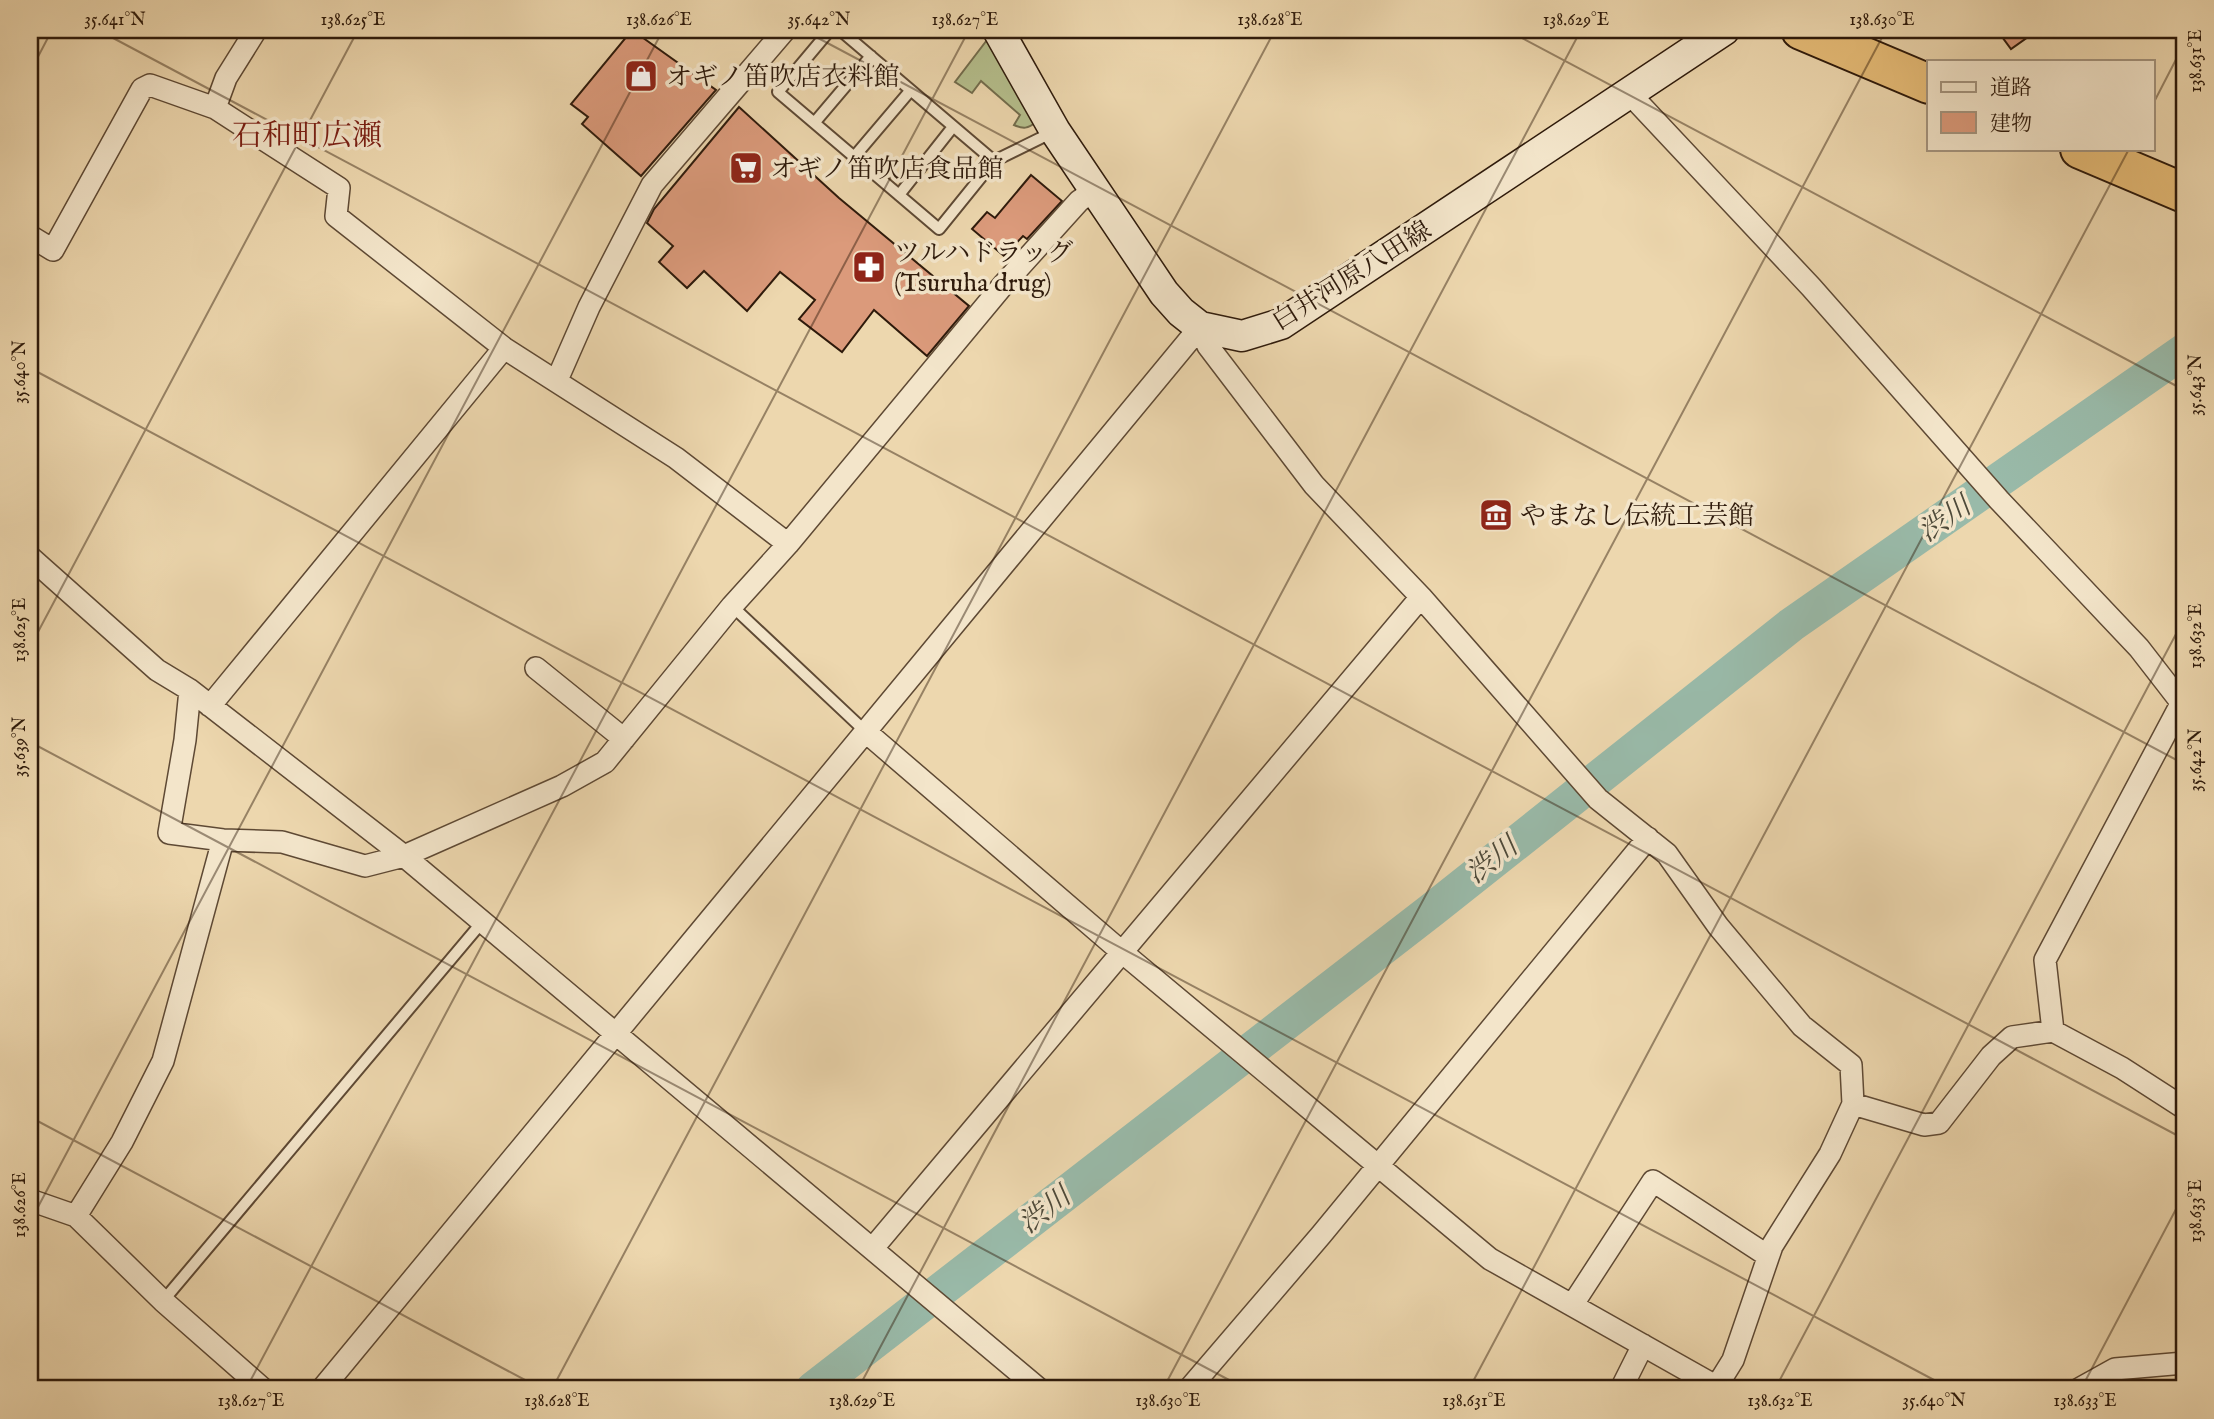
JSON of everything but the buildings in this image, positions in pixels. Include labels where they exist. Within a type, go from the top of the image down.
[{"type":"highway","points":[[1801,30],[1927,83]]},
{"type":"highway","points":[[1868,30],[1940,60]]},
{"type":"highway","points":[[2082,150],[2184,193]]},
{"type":"highway","points":[[2149,150],[2184,165]]},
{"type":"main road","points":[[998,30],[1055,131],[1096,188],[1164,293],[1200,327]]},
{"type":"main road","name":"白井河原八田線","points":[[1200,327],[1242,336],[1281,324],[1724,30]]},
{"type":"street","points":[[215,108],[226,78],[256,30]]},
{"type":"street","points":[[557,380],[589,307],[652,185],[785,30]]},
{"type":"street","points":[[30,236],[53,250],[142,89],[150,85],[215,108],[338,188],[336,216],[504,348],[676,458],[788,544]]},
{"type":"street","points":[[1629,93],[1811,287],[1999,500],[2139,648],[2183,705],[2045,960],[2053,1031]]},
{"type":"street","points":[[190,690],[185,740],[169,833],[223,840],[282,842],[366,866],[404,856],[562,786],[604,762],[732,606],[788,544],[1043,239],[1079,201],[1096,188]]},
{"type":"street","points":[[322,1389],[1200,327],[1208,346],[1314,485],[1421,597],[1598,799],[1667,854],[1718,926],[1802,1026],[1851,1065],[1853,1104],[1830,1154],[1768,1256],[1733,1360],[1716,1388],[1490,1259],[1262,1066],[1123,953],[866,732]]},
{"type":"street","points":[[211,706],[504,348]]},
{"type":"street","points":[[30,557],[157,670],[211,706],[483,921],[1039,1389]]},
{"type":"street","points":[[873,1248],[1421,597]]},
{"type":"street","points":[[536,668],[624,739]]},
{"type":"street","points":[[1189,1389],[1648,838]]},
{"type":"street","points":[[76,1216],[122,1142],[163,1061],[223,840]]},
{"type":"street","points":[[1853,1104],[1924,1125],[1938,1123],[1991,1056],[2012,1037],[2053,1031],[2122,1068],[2184,1108]]},
{"type":"street","points":[[1573,1304],[1653,1181],[1768,1256]]},
{"type":"street","points":[[30,1200],[76,1216],[163,1301],[263,1389]]},
{"type":"street","points":[[1621,1389],[1643,1345]]},
{"type":"street","points":[[2079,1389],[2115,1368],[2184,1363]]},
{"type":"lane","points":[[830,30],[778,92],[939,229],[995,161],[1055,131]]},
{"type":"lane","points":[[840,30],[952,128],[995,161]]},
{"type":"lane","points":[[816,122],[871,57]]},
{"type":"lane","points":[[854,157],[910,91]]},
{"type":"lane","points":[[899,195],[952,128]]},
{"type":"lane","points":[[732,606],[866,732]]},
{"type":"lane","points":[[163,1301],[483,921]]},
{"type":"green space","points":[[990,36],[1036,122],[1030,126],[1023,128],[1014,125],[1020,115],[981,81],[972,93],[955,82]]},
{"type":"waterway","name":"渋川","points":[[813,1389],[1433,909],[1791,625],[2184,351]]},
{"type":"place","name":"オギノ笛吹店衣料館","points":[[641,76]]},
{"type":"place","name":"オギノ笛吹店食品館","points":[[746,168]]},
{"type":"place","name":"ツルハドラッグ (Tsuruha drug)","points":[[869,267]]},
{"type":"place","name":"やまなし伝統工芸館","points":[[1496,515]]},
{"type":"district","name":"石和町広瀬","points":[[307,135]]}]
